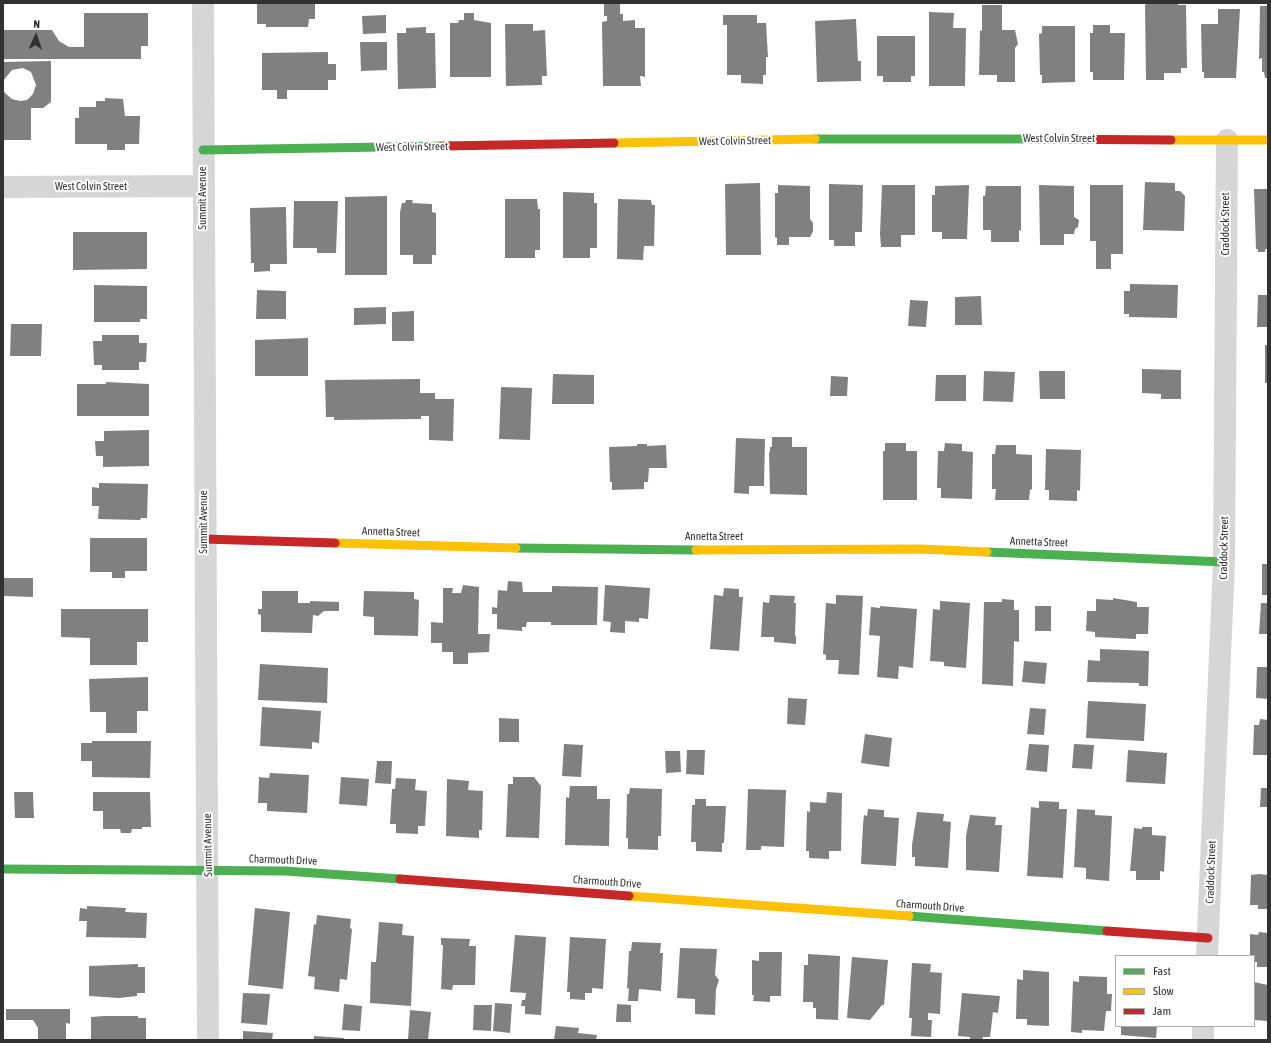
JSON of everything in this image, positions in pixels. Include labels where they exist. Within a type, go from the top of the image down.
[{"type":"street","name":"Summit Avenue","points":[[203,3],[204,539],[208,870],[208,1040]]},
{"type":"street","name":"West Colvin Street","points":[[203,150],[826,139],[1268,140]]},
{"type":"street","name":"Craddock Street","points":[[1207,947],[1224,562],[1227,140]]},
{"type":"street","name":"West Colvin Street","points":[[3,187],[203,186]]},
{"type":"street","name":"Annetta Street","points":[[204,539],[598,550],[920,549],[1224,562]]},
{"type":"street","name":"Charmouth Drive","points":[[3,869],[293,871],[1207,947]]},
{"type":"street","points":[[1203,1027],[1203,1040]]},
{"type":"building","points":[[257,3],[315,3],[315,19],[309,19],[308,27],[266,27],[266,24],[257,24]]},
{"type":"building","points":[[604,3],[620,3],[620,14],[623,14],[623,21],[635,20],[635,28],[645,28],[645,77],[640,76],[641,86],[603,86],[602,22],[607,21],[607,16],[604,16]]},
{"type":"building","points":[[1149,3],[1178,3],[1178,5],[1186,5],[1187,68],[1181,68],[1181,73],[1164,73],[1164,80],[1146,80],[1145,5]]},
{"type":"building","points":[[982,5],[1002,5],[1002,30],[1015,30],[1018,44],[1015,48],[1015,82],[997,82],[997,75],[979,75]]},
{"type":"building","points":[[1260,6],[1268,6],[1268,78],[1265,78],[1264,72],[1262,72],[1262,58],[1259,59]]},
{"type":"building","points":[[1218,9],[1240,9],[1236,78],[1204,78],[1204,72],[1202,72],[1201,24],[1218,24]]},
{"type":"building","points":[[929,12],[954,13],[953,28],[966,28],[965,86],[929,86]]},
{"type":"building","points":[[84,13],[148,13],[148,46],[141,46],[141,59],[3,59],[3,30],[52,30],[59,41],[69,47],[84,47]]},
{"type":"building","points":[[464,13],[474,13],[474,20],[491,23],[491,77],[450,77],[450,23],[458,23],[459,20],[464,20]]},
{"type":"building","points":[[386,15],[386,33],[363,34],[362,16]]},
{"type":"building","points":[[723,15],[757,15],[757,23],[766,23],[768,57],[766,57],[766,75],[763,75],[763,84],[741,83],[741,75],[727,75],[727,25],[723,25]]},
{"type":"building","points":[[856,19],[858,61],[861,61],[861,81],[817,82],[815,21]]},
{"type":"building","points":[[505,24],[533,24],[533,31],[545,30],[547,76],[542,76],[542,85],[506,86]]},
{"type":"building","points":[[1093,25],[1110,25],[1110,33],[1125,33],[1124,80],[1093,80],[1093,72],[1090,72],[1090,33],[1093,33]]},
{"type":"building","points":[[1042,26],[1075,26],[1075,82],[1042,83],[1042,75],[1040,75],[1039,34],[1042,33]]},
{"type":"building","points":[[426,27],[426,33],[435,33],[436,88],[398,89],[397,33],[406,33],[406,28]]},
{"type":"building","points":[[877,36],[915,36],[915,76],[911,76],[911,82],[883,82],[883,76],[877,76]]},
{"type":"building","points":[[360,42],[387,42],[387,70],[361,71]]},
{"type":"building","points":[[328,52],[328,64],[336,64],[336,80],[328,80],[328,90],[287,90],[287,99],[277,99],[277,90],[262,90],[262,53]]},
{"type":"building","points":[[51,61],[51,102],[43,108],[31,108],[31,140],[3,140],[3,88],[5,93],[12,99],[20,101],[27,100],[33,94],[36,85],[31,72],[23,68],[12,70],[3,81],[3,62]]},
{"type":"building","points":[[105,98],[123,99],[125,116],[140,116],[139,144],[125,144],[125,150],[107,150],[107,144],[75,144],[75,118],[79,118],[79,107],[96,107],[96,101],[105,101]]},
{"type":"building","points":[[1145,182],[1175,183],[1175,191],[1180,191],[1185,196],[1184,231],[1143,230]]},
{"type":"building","points":[[760,183],[761,255],[726,255],[725,184]]},
{"type":"building","points":[[829,184],[863,185],[862,232],[855,232],[855,246],[834,246],[834,240],[829,240]]},
{"type":"building","points":[[778,185],[810,186],[810,219],[813,223],[813,231],[810,237],[789,237],[789,245],[777,245],[777,238],[775,237],[775,193],[778,193]]},
{"type":"building","points":[[882,185],[915,185],[915,235],[901,235],[901,247],[881,247],[880,234]]},
{"type":"building","points":[[969,185],[967,239],[942,239],[942,232],[932,232],[932,195],[935,195],[935,186]]},
{"type":"building","points":[[1039,185],[1074,186],[1074,217],[1079,220],[1078,227],[1075,229],[1074,234],[1064,234],[1064,245],[1040,245]]},
{"type":"building","points":[[1090,185],[1123,185],[1123,254],[1111,254],[1111,269],[1096,269],[1096,241],[1090,241]]},
{"type":"building","points":[[986,186],[1021,186],[1021,231],[1019,230],[1019,242],[991,242],[991,230],[983,230],[983,196],[985,196]]},
{"type":"building","points":[[1254,189],[1268,189],[1268,249],[1265,249],[1265,252],[1258,252],[1258,249],[1256,249]]},
{"type":"building","points":[[563,192],[594,193],[594,203],[597,203],[597,248],[590,248],[590,258],[563,258]]},
{"type":"building","points":[[387,196],[387,275],[345,275],[345,197]]},
{"type":"building","points":[[505,199],[537,199],[538,209],[540,209],[540,250],[535,250],[535,258],[505,258]]},
{"type":"building","points":[[618,199],[651,200],[652,205],[655,205],[654,246],[644,246],[643,260],[617,259]]},
{"type":"building","points":[[406,200],[413,200],[412,203],[432,204],[432,212],[436,213],[436,255],[432,255],[432,264],[413,264],[413,255],[400,255],[400,212],[402,203],[405,203]]},
{"type":"building","points":[[294,201],[338,201],[336,253],[317,253],[317,248],[293,248]]},
{"type":"building","points":[[286,207],[287,264],[270,264],[270,271],[254,272],[254,263],[251,263],[250,208]]},
{"type":"building","points":[[73,232],[147,232],[147,269],[73,270]]},
{"type":"building","points":[[1130,284],[1178,285],[1177,318],[1129,317],[1129,314],[1124,314],[1124,291],[1130,291]]},
{"type":"building","points":[[94,285],[147,286],[147,319],[140,319],[140,322],[94,322]]},
{"type":"building","points":[[257,290],[286,291],[286,319],[256,319]]},
{"type":"building","points":[[1258,295],[1268,295],[1268,327],[1257,327]]},
{"type":"building","points":[[981,296],[982,325],[955,325],[955,297]]},
{"type":"building","points":[[910,300],[928,301],[926,327],[908,326]]},
{"type":"building","points":[[386,307],[386,324],[354,325],[354,308]]},
{"type":"building","points":[[414,311],[414,341],[392,341],[392,312]]},
{"type":"building","points":[[11,324],[42,324],[41,356],[10,356]]},
{"type":"building","points":[[102,335],[139,335],[139,343],[147,343],[146,362],[139,362],[139,370],[102,370],[102,365],[94,365],[93,341],[102,341]]},
{"type":"building","points":[[308,338],[308,376],[255,376],[255,340]]},
{"type":"building","points":[[1265,345],[1268,345],[1268,383],[1265,383]]},
{"type":"building","points":[[1142,369],[1181,370],[1181,399],[1161,399],[1161,394],[1142,393]]},
{"type":"building","points":[[984,371],[1015,372],[1013,402],[983,401]]},
{"type":"building","points":[[1039,371],[1065,371],[1065,399],[1040,399]]},
{"type":"building","points":[[553,374],[594,375],[594,404],[552,404]]},
{"type":"building","points":[[936,375],[966,375],[966,401],[935,401]]},
{"type":"building","points":[[831,376],[848,377],[847,396],[830,396]]},
{"type":"building","points":[[420,379],[420,393],[435,393],[435,399],[454,399],[453,441],[429,440],[429,416],[421,416],[421,419],[334,420],[334,417],[326,417],[325,380]]},
{"type":"building","points":[[106,382],[149,384],[149,416],[77,416],[77,384],[106,384]]},
{"type":"building","points":[[501,387],[532,388],[530,440],[499,439]]},
{"type":"building","points":[[149,430],[149,466],[103,467],[103,456],[96,456],[95,441],[104,441],[104,431]]},
{"type":"building","points":[[772,437],[792,437],[792,447],[807,447],[807,495],[770,494],[769,452],[770,447],[772,447]]},
{"type":"building","points":[[736,438],[765,439],[764,486],[749,486],[749,494],[734,493]]},
{"type":"building","points":[[885,443],[906,443],[906,451],[917,451],[917,500],[883,500],[883,451],[885,451]]},
{"type":"building","points":[[945,443],[962,444],[962,451],[973,452],[972,499],[941,498],[941,488],[937,488],[938,451],[944,451]]},
{"type":"building","points":[[637,444],[647,444],[647,446],[666,445],[667,468],[649,468],[648,482],[644,482],[644,489],[612,490],[612,482],[610,482],[609,447],[637,446]]},
{"type":"building","points":[[996,445],[1016,445],[1016,454],[1032,455],[1032,489],[1030,490],[1029,500],[995,500],[996,489],[992,489],[992,454],[995,454]]},
{"type":"building","points":[[1046,449],[1081,450],[1080,491],[1077,490],[1077,501],[1049,500],[1049,490],[1045,490]]},
{"type":"building","points":[[99,483],[148,484],[147,518],[141,518],[140,520],[98,519],[99,506],[92,506],[92,487],[99,488]]},
{"type":"building","points":[[90,538],[147,538],[147,571],[125,571],[125,578],[112,578],[112,572],[90,572]]},
{"type":"building","points":[[1262,564],[1268,564],[1268,595],[1262,595]]},
{"type":"building","points":[[4,578],[33,578],[33,597],[4,596]]},
{"type":"building","points":[[508,581],[522,582],[523,592],[552,592],[552,586],[598,587],[597,625],[551,625],[551,622],[527,622],[526,627],[522,627],[522,631],[497,629],[497,614],[492,614],[492,607],[497,608],[498,590],[507,591]]},
{"type":"building","points":[[463,585],[479,587],[478,634],[490,634],[489,652],[468,653],[468,664],[453,664],[453,652],[442,652],[442,643],[431,643],[431,622],[443,623],[443,588],[453,588],[452,593],[461,593]]},
{"type":"building","points":[[605,585],[650,588],[648,619],[639,618],[639,622],[625,621],[625,633],[610,632],[611,622],[603,621]]},
{"type":"building","points":[[724,588],[739,589],[739,597],[743,597],[739,651],[710,649],[714,595],[723,596]]},
{"type":"building","points":[[262,591],[298,591],[298,603],[310,603],[310,601],[339,602],[339,611],[324,611],[318,616],[313,615],[312,633],[261,632],[261,615],[258,614],[258,609],[262,609]]},
{"type":"building","points":[[364,591],[414,592],[414,599],[419,600],[418,636],[374,635],[374,617],[363,616]]},
{"type":"building","points":[[770,595],[795,596],[796,644],[774,642],[774,637],[761,637],[763,602],[769,603]]},
{"type":"building","points":[[836,595],[863,596],[859,675],[838,674],[839,660],[826,660],[826,655],[823,654],[826,603],[836,604]]},
{"type":"building","points":[[1113,598],[1137,602],[1137,607],[1149,607],[1148,634],[1136,634],[1136,639],[1095,637],[1095,632],[1086,631],[1087,611],[1096,611],[1096,599],[1113,600]]},
{"type":"building","points":[[1002,599],[1014,600],[1014,610],[1019,610],[1019,642],[1014,641],[1013,686],[982,684],[984,602],[1002,602]]},
{"type":"building","points":[[940,601],[970,603],[966,668],[944,666],[944,662],[930,661],[933,609],[940,610]]},
{"type":"building","points":[[1261,603],[1268,603],[1268,634],[1259,634]]},
{"type":"building","points":[[880,606],[917,609],[913,668],[899,666],[898,679],[877,677],[880,636],[869,635],[871,607],[880,608]]},
{"type":"building","points":[[1035,606],[1051,606],[1051,631],[1035,631]]},
{"type":"building","points":[[61,609],[148,609],[148,642],[137,642],[137,665],[90,665],[90,638],[61,637]]},
{"type":"building","points":[[1100,649],[1149,651],[1148,686],[1139,686],[1139,683],[1087,682],[1088,660],[1100,661]]},
{"type":"building","points":[[1024,661],[1047,663],[1045,684],[1022,682]]},
{"type":"building","points":[[260,664],[328,668],[327,703],[258,700]]},
{"type":"building","points":[[1257,667],[1268,667],[1268,699],[1256,698]]},
{"type":"building","points":[[148,677],[148,711],[137,711],[137,733],[106,733],[106,712],[90,712],[89,679]]},
{"type":"building","points":[[788,698],[807,699],[805,725],[787,724]]},
{"type":"building","points":[[1088,701],[1146,704],[1144,741],[1086,738]]},
{"type":"building","points":[[262,707],[321,711],[319,743],[312,742],[312,749],[260,746]]},
{"type":"building","points":[[1030,708],[1046,709],[1044,735],[1027,734]]},
{"type":"building","points":[[499,718],[519,719],[519,742],[499,742]]},
{"type":"building","points":[[1260,719],[1268,720],[1268,755],[1253,755],[1254,725],[1259,725]]},
{"type":"building","points":[[865,734],[892,738],[889,767],[861,763]]},
{"type":"building","points":[[92,741],[151,741],[150,778],[92,777],[92,761],[81,761],[81,743],[92,743]]},
{"type":"building","points":[[564,744],[583,745],[581,777],[562,776]]},
{"type":"building","points":[[1029,744],[1049,745],[1047,772],[1026,770]]},
{"type":"building","points":[[1074,744],[1094,745],[1092,769],[1072,768]]},
{"type":"building","points":[[687,750],[705,750],[704,775],[686,774]]},
{"type":"building","points":[[1128,750],[1167,753],[1165,784],[1126,782]]},
{"type":"building","points":[[665,751],[680,751],[681,772],[666,773]]},
{"type":"building","points":[[377,761],[392,761],[391,784],[375,783]]},
{"type":"building","points":[[270,773],[309,775],[307,813],[267,811],[267,803],[258,803],[259,777],[269,778]]},
{"type":"building","points":[[341,777],[369,779],[367,806],[339,804]]},
{"type":"building","points":[[513,777],[534,777],[541,786],[539,838],[506,837],[508,784],[513,784]]},
{"type":"building","points":[[396,778],[416,779],[415,790],[427,791],[425,826],[418,826],[418,834],[396,833],[396,824],[390,824],[392,789],[395,789]]},
{"type":"building","points":[[447,779],[469,781],[468,790],[483,791],[482,830],[479,830],[479,838],[446,836]]},
{"type":"building","points":[[570,786],[597,786],[597,799],[610,799],[609,846],[565,845],[566,797],[569,798]]},
{"type":"building","points":[[630,788],[662,789],[661,836],[658,836],[658,850],[628,849],[628,838],[626,838],[627,794],[629,794]]},
{"type":"building","points":[[1261,788],[1268,788],[1268,807],[1260,807]]},
{"type":"building","points":[[748,789],[786,790],[784,847],[761,846],[761,850],[746,850]]},
{"type":"building","points":[[14,792],[33,792],[34,818],[15,818]]},
{"type":"building","points":[[93,792],[150,792],[151,827],[132,829],[131,833],[121,833],[120,829],[103,829],[103,811],[93,811]]},
{"type":"building","points":[[827,792],[842,793],[841,851],[829,851],[829,859],[809,858],[809,851],[806,851],[807,811],[810,812],[810,802],[826,803]]},
{"type":"building","points":[[695,799],[706,799],[706,806],[726,806],[724,843],[722,843],[722,852],[696,851],[696,842],[691,842],[692,805],[695,805]]},
{"type":"building","points":[[1039,801],[1059,802],[1059,809],[1067,809],[1063,878],[1027,876],[1031,807],[1039,808]]},
{"type":"building","points":[[868,809],[884,810],[884,817],[899,818],[896,866],[861,864],[864,815],[867,816]]},
{"type":"building","points":[[1077,809],[1095,810],[1095,815],[1112,816],[1109,881],[1086,879],[1086,868],[1074,867]]},
{"type":"building","points":[[917,812],[944,814],[943,821],[951,822],[948,868],[915,866],[915,857],[912,857],[912,845]]},
{"type":"building","points":[[970,815],[996,817],[995,825],[1002,825],[999,872],[966,870],[966,836]]},
{"type":"building","points":[[1142,827],[1152,827],[1152,835],[1166,836],[1164,872],[1160,871],[1160,880],[1136,880],[1136,871],[1130,871],[1134,828],[1142,829]]},
{"type":"building","points":[[1251,875],[1268,875],[1268,909],[1258,909],[1258,905],[1250,905]]},
{"type":"building","points":[[87,906],[126,908],[125,912],[147,913],[146,938],[86,937],[87,921],[79,921],[80,908],[87,909]]},
{"type":"building","points":[[255,908],[290,912],[283,989],[248,985]]},
{"type":"building","points":[[317,915],[351,919],[350,928],[352,929],[347,980],[340,979],[339,992],[314,989],[315,977],[308,976],[314,924],[316,925]]},
{"type":"building","points":[[379,922],[403,924],[402,935],[414,936],[411,1006],[370,1003],[371,962],[376,962]]},
{"type":"building","points":[[1259,932],[1268,933],[1268,967],[1257,967],[1255,955],[1250,955],[1250,934],[1258,935]]},
{"type":"building","points":[[515,935],[546,937],[541,1015],[525,1014],[525,1006],[521,1006],[522,1000],[525,1000],[526,993],[510,992]]},
{"type":"building","points":[[570,937],[606,939],[603,989],[592,988],[592,993],[585,993],[585,1000],[570,999],[570,992],[567,992]]},
{"type":"building","points":[[441,938],[470,939],[469,946],[476,946],[475,985],[453,985],[452,990],[441,989],[443,945],[441,945]]},
{"type":"building","points":[[632,942],[661,943],[660,953],[663,953],[661,991],[639,989],[638,1001],[628,1001],[629,988],[627,989],[629,951],[631,951]]},
{"type":"building","points":[[680,948],[717,949],[715,975],[719,980],[716,989],[715,1015],[695,1014],[695,999],[677,998]]},
{"type":"building","points":[[759,952],[782,952],[781,996],[770,996],[770,1002],[753,1001],[752,960],[759,961]]},
{"type":"building","points":[[808,954],[840,956],[838,1020],[816,1019],[816,1008],[813,1008],[813,1002],[803,1002],[804,965],[808,965]]},
{"type":"building","points":[[852,957],[888,960],[884,1005],[882,1005],[870,1020],[847,1018]]},
{"type":"building","points":[[912,963],[931,964],[930,972],[942,973],[940,1014],[928,1013],[928,1020],[932,1020],[931,1037],[911,1036],[912,1018],[909,1018]]},
{"type":"building","points":[[138,964],[138,967],[145,967],[145,993],[137,993],[137,996],[119,998],[89,996],[89,966]]},
{"type":"building","points":[[1023,970],[1049,972],[1049,1026],[1027,1025],[1027,1019],[1016,1019],[1017,979],[1023,980]]},
{"type":"building","points":[[1079,976],[1107,977],[1107,994],[1112,994],[1111,1011],[1106,1011],[1104,1031],[1082,1030],[1082,1033],[1071,1032],[1073,981],[1079,982]]},
{"type":"building","points":[[1255,982],[1268,985],[1268,1021],[1255,1020]]},
{"type":"building","points":[[243,993],[270,994],[267,1025],[241,1023]]},
{"type":"building","points":[[962,993],[1000,996],[998,1013],[993,1012],[990,1037],[983,1037],[982,1040],[970,1040],[970,1037],[958,1036]]},
{"type":"building","points":[[495,1003],[512,1004],[510,1033],[493,1031]]},
{"type":"building","points":[[344,1004],[362,1006],[360,1031],[342,1030]]},
{"type":"building","points":[[617,1004],[631,1005],[631,1022],[616,1022]]},
{"type":"building","points":[[474,1005],[492,1005],[491,1031],[473,1030]]},
{"type":"building","points":[[6,1009],[70,1009],[70,1024],[66,1023],[66,1040],[38,1040],[38,1028],[33,1020],[6,1020]]},
{"type":"building","points":[[410,1010],[431,1012],[428,1040],[408,1040]]},
{"type":"building","points":[[138,1016],[138,1018],[146,1018],[146,1040],[91,1040],[91,1017]]},
{"type":"building","points":[[556,1026],[579,1028],[578,1033],[597,1035],[596,1040],[554,1040]]},
{"type":"building","points":[[1121,1027],[1157,1027],[1156,1038],[1121,1035]]},
{"type":"building","points":[[243,1031],[273,1033],[272,1040],[243,1040]]},
{"type":"building","points":[[314,1036],[344,1038],[344,1040],[314,1040]]},
{"type":"traffic: fast","points":[[815,139],[1032,139]]},
{"type":"traffic: fast","points":[[203,150],[443,146]]},
{"type":"traffic: fast","points":[[516,548],[696,550]]},
{"type":"traffic: fast","points":[[987,552],[1224,562]]},
{"type":"traffic: fast","points":[[3,869],[285,871],[400,879]]},
{"type":"traffic: fast","points":[[909,916],[1107,931]]},
{"type":"traffic: slow","points":[[614,143],[815,139]]},
{"type":"traffic: slow","points":[[1171,140],[1268,140]]},
{"type":"traffic: slow","points":[[335,543],[516,548]]},
{"type":"traffic: slow","points":[[696,550],[920,549],[987,552]]},
{"type":"traffic: slow","points":[[629,896],[909,916]]},
{"type":"traffic: jam","points":[[1032,139],[1171,140]]},
{"type":"traffic: jam","points":[[443,146],[614,143]]},
{"type":"traffic: jam","points":[[204,539],[335,543]]},
{"type":"traffic: jam","points":[[400,879],[629,896]]},
{"type":"traffic: jam","points":[[1107,931],[1208,938]]}]
